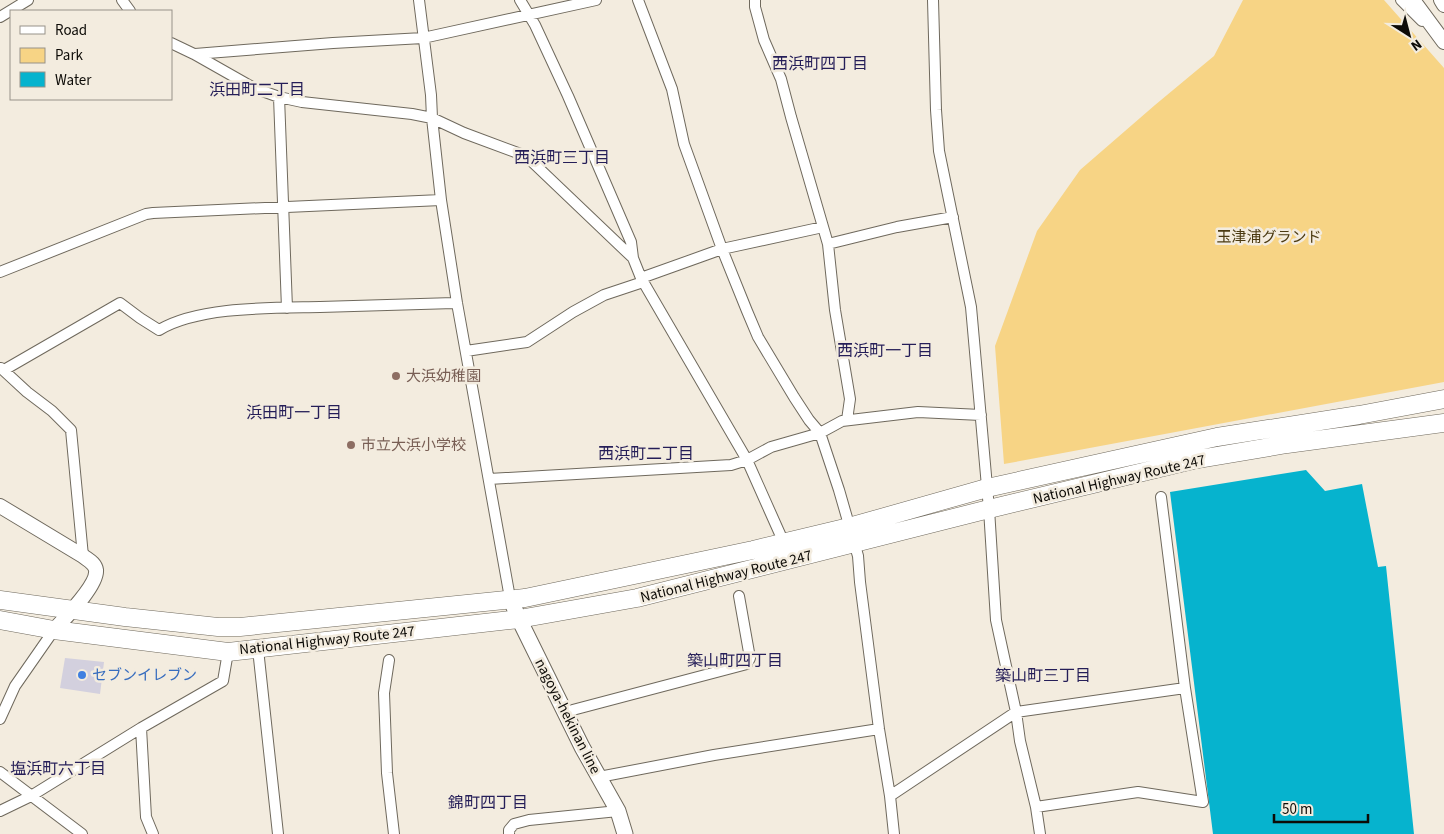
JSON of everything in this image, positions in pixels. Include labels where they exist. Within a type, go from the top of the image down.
[{"type":"highway","name":"National Highway Route 247","points":[[0,600],[218,627],[240,627],[510,598],[525,598],[784,543],[849,527],[987,488],[1217,437],[1359,415],[1444,399]]},
{"type":"highway","name":"National Highway Route 247","points":[[0,620],[54,630],[228,652],[519,620],[637,598],[989,509],[1193,460],[1287,444],[1444,423]]},
{"type":"main road","name":"nagoya-hekinan line","points":[[510,598],[565,712],[618,810],[625,834]]},
{"type":"street","points":[[12,10],[28,0]]},
{"type":"street","points":[[419,0],[431,95],[441,200],[457,303],[510,598]]},
{"type":"street","points":[[520,0],[529,14],[587,139],[631,242],[633,258],[642,280],[747,460],[784,543]]},
{"type":"street","points":[[194,54],[333,42],[423,38],[596,0]]},
{"type":"street","points":[[638,0],[672,89],[684,144],[722,249],[758,337],[794,398],[820,433],[858,556],[894,834]]},
{"type":"street","points":[[755,0],[755,7],[764,40],[781,79],[828,244],[835,310],[850,399],[847,420]]},
{"type":"street","points":[[933,0],[939,151],[971,307],[989,509],[996,620],[1016,712],[1020,741],[1036,807],[1040,834]]},
{"type":"street","points":[[1401,0],[1444,43]]},
{"type":"street","points":[[1413,0],[1444,43]]},
{"type":"street","points":[[1441,0],[1444,4]]},
{"type":"street","points":[[172,43],[254,88],[279,97],[302,102],[412,114],[432,118],[464,133],[526,156],[633,258]]},
{"type":"street","points":[[279,97],[287,308]]},
{"type":"street","points":[[0,272],[153,212],[441,200]]},
{"type":"street","points":[[828,244],[897,227],[953,217]]},
{"type":"street","points":[[466,351],[527,342],[573,312],[604,295],[722,249],[823,227]]},
{"type":"street","points":[[83,556],[71,430],[52,411],[27,392],[2,369],[120,303],[158,330],[170,323],[201,315],[230,311],[457,303]]},
{"type":"street","points":[[489,479],[731,465],[747,460],[770,447],[820,433],[847,420],[918,412],[981,415]]},
{"type":"street","points":[[1036,807],[1138,792],[1203,802],[1185,688],[1162,497]]},
{"type":"street","points":[[0,506],[83,556],[96,569],[96,574],[88,591],[54,630],[15,686],[0,719]]},
{"type":"street","points":[[565,712],[746,664],[750,658],[739,596]]},
{"type":"street","points":[[258,648],[278,834]]},
{"type":"street","points":[[0,811],[31,796],[141,728],[223,681],[228,652]]},
{"type":"street","points":[[389,660],[384,693],[387,773],[394,834]]},
{"type":"street","points":[[890,796],[1016,712],[1185,688]]},
{"type":"street","points":[[141,728],[146,817],[153,834]]},
{"type":"street","points":[[599,777],[714,755],[879,729]]},
{"type":"street","points":[[0,772],[82,834]]},
{"type":"street","points":[[509,834],[514,824],[529,820],[618,810]]},
{"type":"green space","name":"玉津浦グランド","points":[[1243,0],[1384,0],[1444,68],[1444,382],[1004,464],[995,346],[1037,231],[1080,170],[1214,56]]},
{"type":"water","points":[[1306,470],[1325,491],[1362,484],[1378,567],[1386,566],[1414,834],[1213,834],[1170,492]]},
{"type":"building","name":"セブンイレブン","points":[[65,658],[104,662],[100,694],[60,688]]},
{"type":"place","name":"大浜幼稚園","points":[[396,376]]},
{"type":"place","name":"市立大浜小学校","points":[[351,445]]},
{"type":"place","name":"セブンイレブン","points":[[82,675]]},
{"type":"district","name":"西浜町四丁目","points":[[820,63]]},
{"type":"district","name":"浜田町二丁目","points":[[257,89]]},
{"type":"district","name":"西浜町三丁目","points":[[562,157]]},
{"type":"district","name":"西浜町一丁目","points":[[885,350]]},
{"type":"district","name":"浜田町一丁目","points":[[294,412]]},
{"type":"district","name":"西浜町二丁目","points":[[646,453]]},
{"type":"district","name":"築山町四丁目","points":[[735,660]]},
{"type":"district","name":"築山町三丁目","points":[[1043,675]]},
{"type":"district","name":"塩浜町六丁目","points":[[58,768]]},
{"type":"district","name":"錦町四丁目","points":[[488,802]]}]
